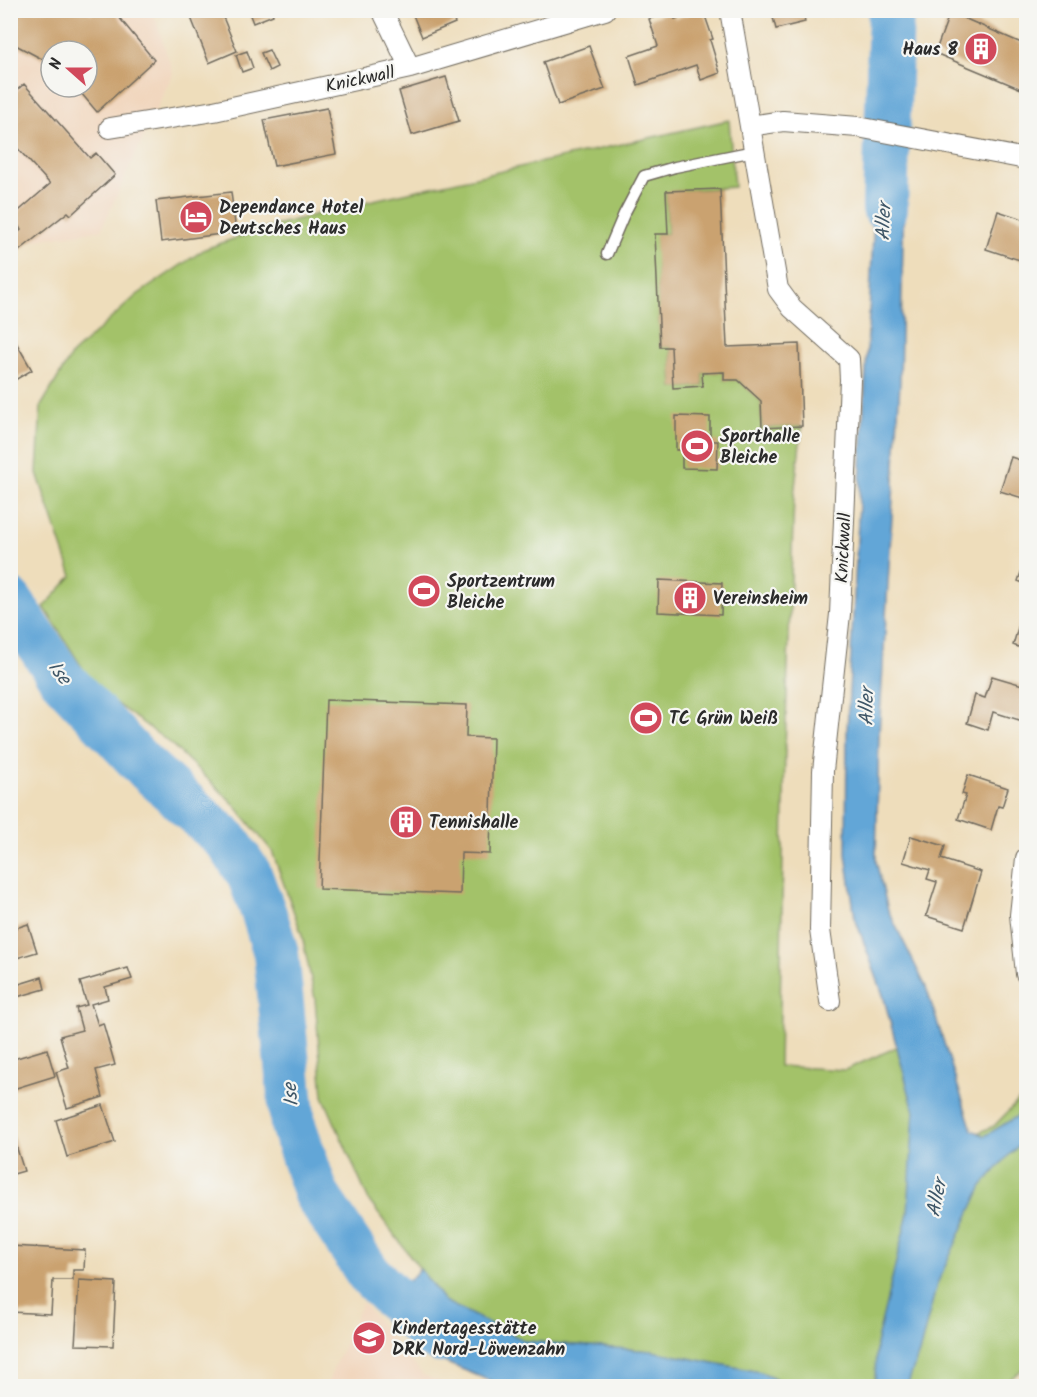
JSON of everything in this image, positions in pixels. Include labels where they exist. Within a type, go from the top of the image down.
[{"type":"street","points":[[382,10],[410,68]]},
{"type":"street","name":"Knickwall","points":[[110,128],[214,111],[410,68],[604,10]]},
{"type":"street","name":"Knickwall","points":[[730,10],[778,289],[792,308],[849,359],[840,614],[823,771],[820,930],[830,1001]]},
{"type":"street","points":[[750,126],[783,121],[858,127],[1026,159]]},
{"type":"street","points":[[1026,858],[1020,915],[1026,974]]},
{"type":"lane","points":[[607,254],[624,214],[644,177],[675,167],[754,151]]},
{"type":"shaded area","points":[[10,11],[153,11],[173,73],[101,230],[11,244]]},
{"type":"shaded area","name":"Kindertagesstätte DRK Nord-Löwenzahn","points":[[362,1302],[423,1375],[451,1386],[326,1386]]},
{"type":"green space","name":"Sportzentrum Bleiche","points":[[729,120],[734,187],[666,192],[668,234],[656,234],[660,347],[671,347],[673,388],[703,386],[702,373],[724,372],[724,380],[738,380],[761,401],[762,428],[802,426],[794,496],[785,748],[779,1066],[845,1070],[897,1047],[914,1111],[912,1160],[994,1126],[1026,1093],[1026,1366],[1002,1386],[789,1386],[760,1372],[652,1351],[525,1341],[444,1301],[369,1201],[323,1096],[315,999],[302,935],[272,851],[232,802],[170,743],[95,688],[44,607],[72,576],[37,473],[41,406],[72,354],[137,295],[205,249],[264,228],[369,201]]},
{"type":"water","points":[[878,142],[905,149],[900,382],[879,734],[876,861],[888,910],[926,987],[972,1130],[985,1136],[1016,1117],[1026,1106],[1026,1139],[982,1186],[937,1284],[919,1353],[907,1386],[875,1386],[876,1344],[908,1213],[914,1111],[883,995],[855,918],[846,854],[847,730]]},
{"type":"water","points":[[420,1269],[444,1301],[525,1341],[652,1351],[760,1372],[789,1386],[503,1386],[432,1357],[387,1304]]},
{"type":"building","points":[[10,10],[87,10],[91,14],[95,10],[113,10],[154,60],[97,112],[86,99],[99,99],[99,39],[39,39],[39,57],[10,42]]},
{"type":"building","points":[[188,10],[220,10],[237,51],[209,63]]},
{"type":"building","points":[[248,10],[272,10],[273,15],[253,23]]},
{"type":"building","points":[[411,10],[449,10],[455,23],[422,37]]},
{"type":"building","points":[[703,10],[713,39],[710,40],[720,73],[701,80],[696,65],[638,85],[629,56],[658,46],[649,19],[672,11],[675,19]]},
{"type":"building","points":[[771,10],[803,10],[805,22],[776,29]]},
{"type":"building","name":"Haus 8","points":[[950,12],[1026,45],[1026,91],[935,53]]},
{"type":"building","points":[[589,46],[605,89],[558,105],[543,62]]},
{"type":"building","points":[[269,50],[277,67],[269,71],[261,53]]},
{"type":"building","points":[[247,51],[253,68],[242,72],[236,55]]},
{"type":"building","points":[[446,77],[459,121],[412,135],[399,91]]},
{"type":"building","points":[[24,84],[90,158],[96,153],[115,175],[71,215],[68,212],[15,254],[11,238],[21,230],[13,216],[50,184],[10,140],[10,96]]},
{"type":"building","points":[[327,108],[336,154],[274,166],[264,120]]},
{"type":"building","points":[[720,189],[727,347],[799,344],[802,426],[762,428],[761,401],[738,380],[724,380],[724,372],[702,373],[703,386],[673,388],[671,347],[660,347],[655,234],[668,234],[666,191]]},
{"type":"building","name":"Dependance Hotel Deutsches Haus","points":[[231,192],[236,232],[161,242],[156,201]]},
{"type":"building","points":[[998,211],[1026,220],[1026,262],[986,249]]},
{"type":"building","points":[[14,339],[32,370],[10,383],[10,340]]},
{"type":"building","name":"Sporthalle Bleiche","points":[[676,416],[710,417],[710,441],[718,441],[717,469],[682,468],[682,450],[676,450]]},
{"type":"building","points":[[1011,457],[1026,462],[1026,499],[1000,491]]},
{"type":"building","points":[[1026,558],[1026,584],[1018,581]]},
{"type":"building","name":"Vereinsheim","points":[[659,580],[722,583],[721,615],[658,612]]},
{"type":"building","points":[[1023,611],[1026,612],[1026,650],[1013,645]]},
{"type":"building","points":[[992,676],[1026,686],[1026,722],[993,712],[988,730],[967,723],[975,695],[985,698]]},
{"type":"building","name":"Tennishalle","points":[[326,700],[467,705],[466,737],[493,738],[490,854],[461,853],[460,894],[319,889]]},
{"type":"building","points":[[968,775],[1008,788],[1002,807],[998,806],[991,830],[958,819],[966,795],[962,794]]},
{"type":"building","points":[[911,836],[945,846],[941,859],[981,872],[964,928],[926,916],[937,882],[927,879],[930,870],[903,862]]},
{"type":"building","points":[[28,924],[37,952],[10,960],[10,930]]},
{"type":"building","points":[[11,967],[16,985],[42,977],[45,989],[10,999]]},
{"type":"building","points":[[128,968],[132,979],[105,987],[108,999],[91,1004],[98,1025],[103,1023],[115,1065],[96,1070],[103,1097],[67,1108],[56,1072],[69,1068],[60,1036],[82,1030],[76,1008],[87,1005],[80,982]]},
{"type":"building","points":[[47,1049],[55,1076],[10,1090],[10,1060]]},
{"type":"building","points":[[103,1105],[115,1142],[67,1157],[56,1120]]},
{"type":"building","points":[[10,1126],[24,1171],[10,1175]]},
{"type":"building","points":[[10,1246],[85,1250],[84,1270],[73,1270],[73,1280],[53,1280],[51,1314],[10,1312]]},
{"type":"building","points":[[79,1280],[116,1282],[113,1346],[75,1345]]},
{"type":"waterway","name":"Aller","points":[[885,208],[891,10]]},
{"type":"waterway","name":"Ise","points":[[10,601],[61,678],[143,765],[228,842],[249,874],[276,953],[293,1125],[316,1194],[369,1274],[429,1334],[440,1340]]},
{"type":"place","name":"Haus 8","points":[[981,49]]},
{"type":"place","name":"Dependance Hotel Deutsches Haus","points":[[196,217]]},
{"type":"place","name":"Sporthalle Bleiche","points":[[697,446]]},
{"type":"place","name":"Sportzentrum Bleiche","points":[[424,591]]},
{"type":"place","name":"Vereinsheim","points":[[690,598]]},
{"type":"place","name":"TC Grün Weiß","points":[[646,718]]},
{"type":"place","name":"Tennishalle","points":[[406,822]]},
{"type":"place","name":"Kindertagesstätte DRK Nord-Löwenzahn","points":[[369,1338]]}]
